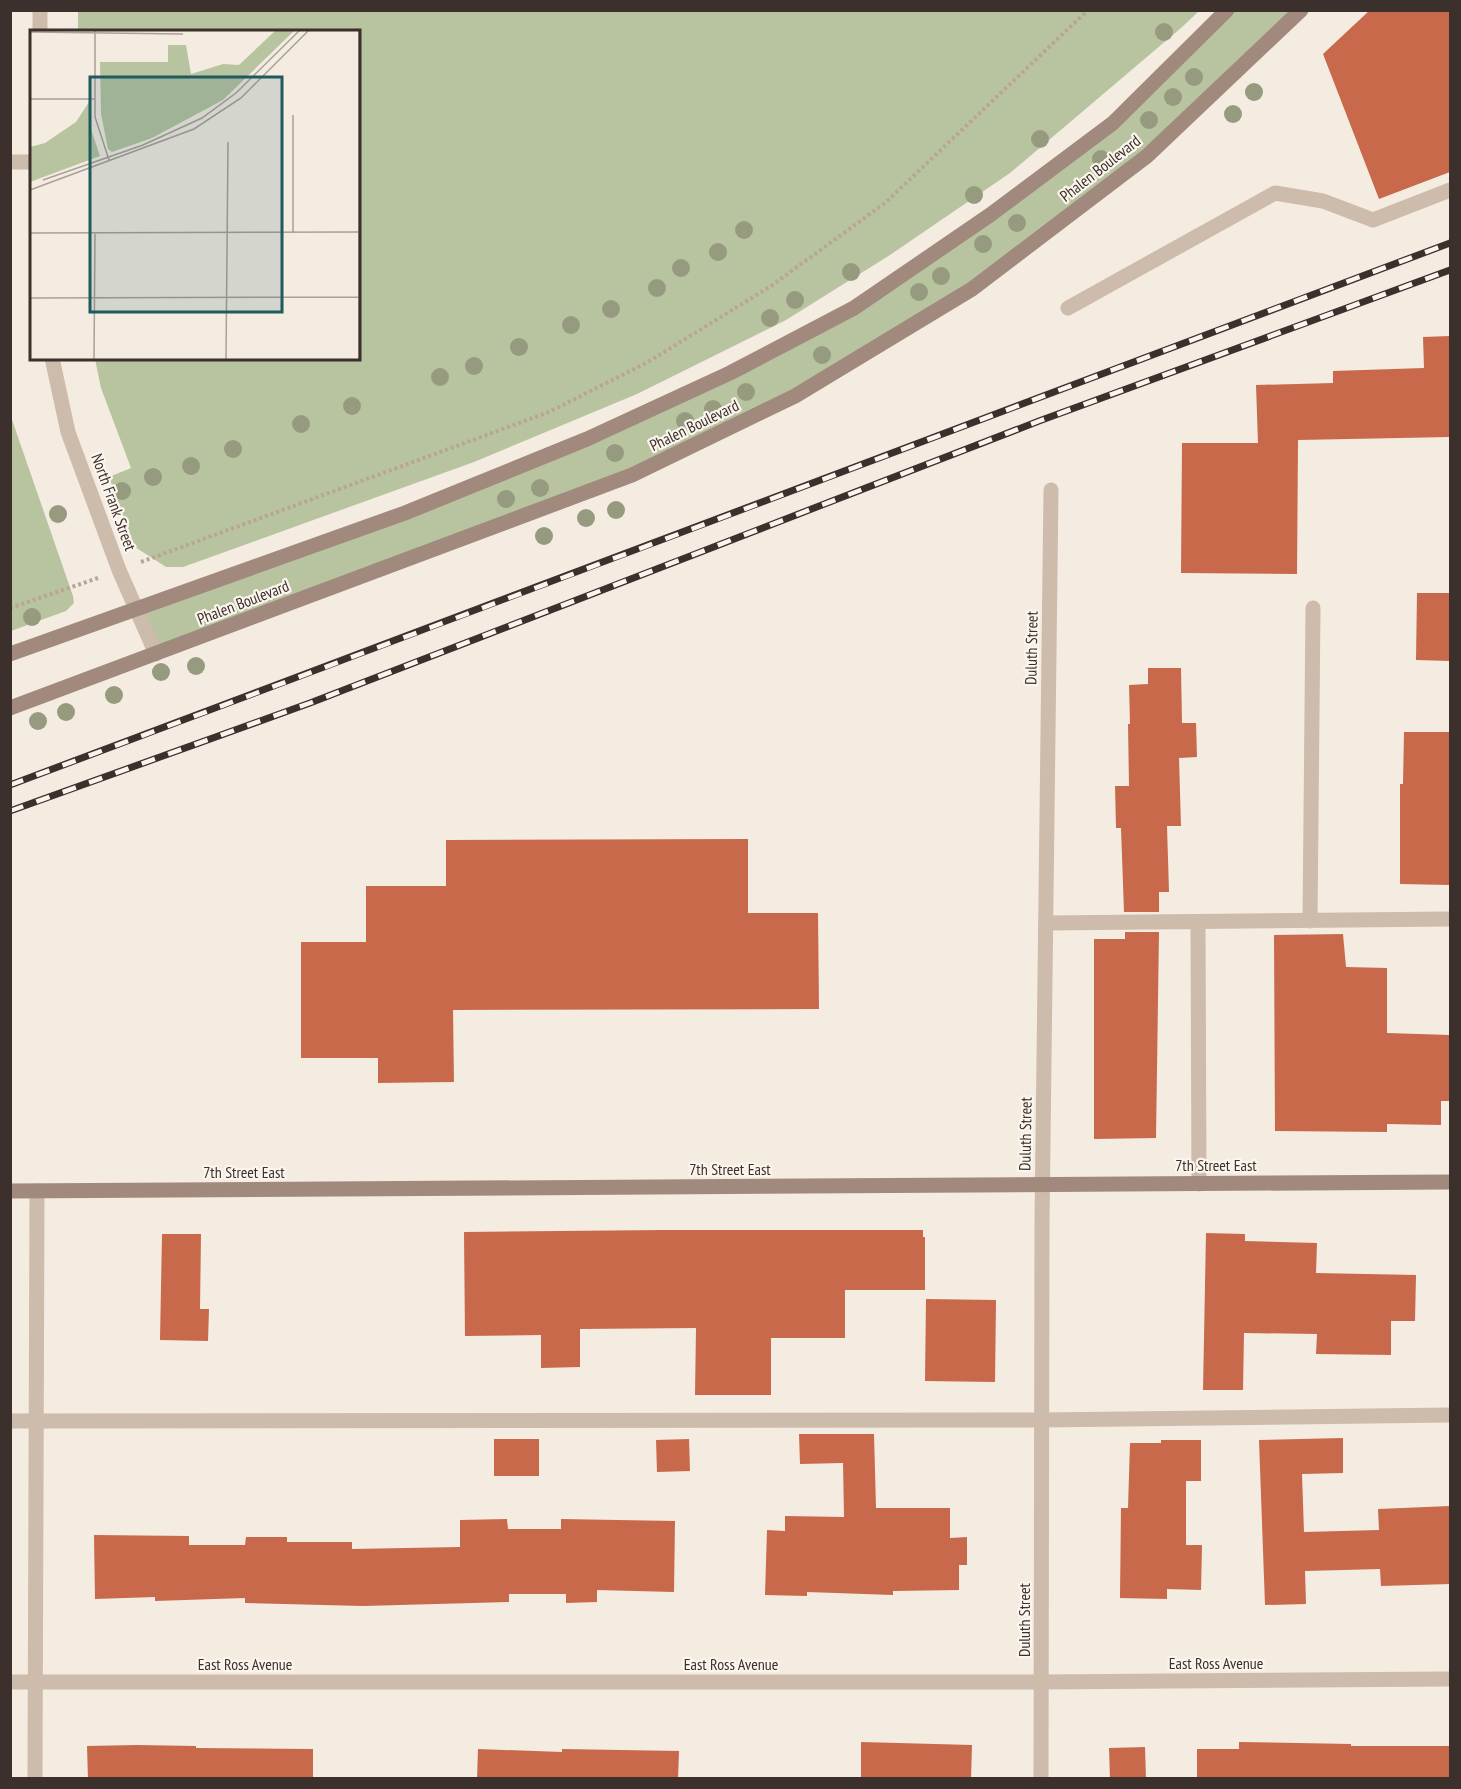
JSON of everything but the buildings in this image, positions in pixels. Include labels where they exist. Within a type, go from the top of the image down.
[{"type":"main road","name":"Phalen Boulevard","points":[[10,654],[405,513],[587,439],[730,374],[854,308],[990,215],[1113,123],[1227,10]]},
{"type":"main road","name":"Phalen Boulevard","points":[[10,708],[632,475],[795,396],[972,289],[1147,156],[1301,10]]},
{"type":"main road","name":"7th Street East","points":[[10,1191],[1450,1182]]},
{"type":"street","points":[[40,10],[40,30]]},
{"type":"street","points":[[10,162],[30,162]]},
{"type":"street","points":[[1068,308],[1275,193],[1323,201],[1373,220],[1450,190]]},
{"type":"street","name":"North Frank Street","points":[[52,360],[68,432],[119,570],[156,654]]},
{"type":"street","name":"Duluth Street","points":[[1041,1779],[1043,1185],[1051,490]]},
{"type":"street","points":[[1310,921],[1313,608]]},
{"type":"street","points":[[1046,923],[1450,919]]},
{"type":"street","points":[[1198,922],[1199,1184]]},
{"type":"street","points":[[35,1779],[37,1191]]},
{"type":"street","points":[[10,1421],[1042,1420],[1450,1415]]},
{"type":"street","name":"East Ross Avenue","points":[[10,1682],[1041,1682],[1450,1679]]},
{"type":"path","points":[[10,608],[549,412],[648,362],[771,286],[885,202],[1088,10]]},
{"type":"green space","points":[[78,10],[1199,11],[1010,173],[890,255],[786,320],[637,394],[474,462],[183,567],[166,567],[135,547],[109,477],[131,468],[101,388],[95,360],[360,360],[360,30],[78,30]]},
{"type":"green space","points":[[1227,11],[1301,11],[1147,156],[972,289],[795,396],[632,475],[156,654],[136,609],[587,439],[854,308],[1113,123]]},
{"type":"green space","points":[[10,414],[74,603],[66,611],[11,631]]},
{"type":"railway","points":[[10,785],[1450,243]]},
{"type":"railway","points":[[10,811],[310,703],[1039,421],[1450,270]]}]
